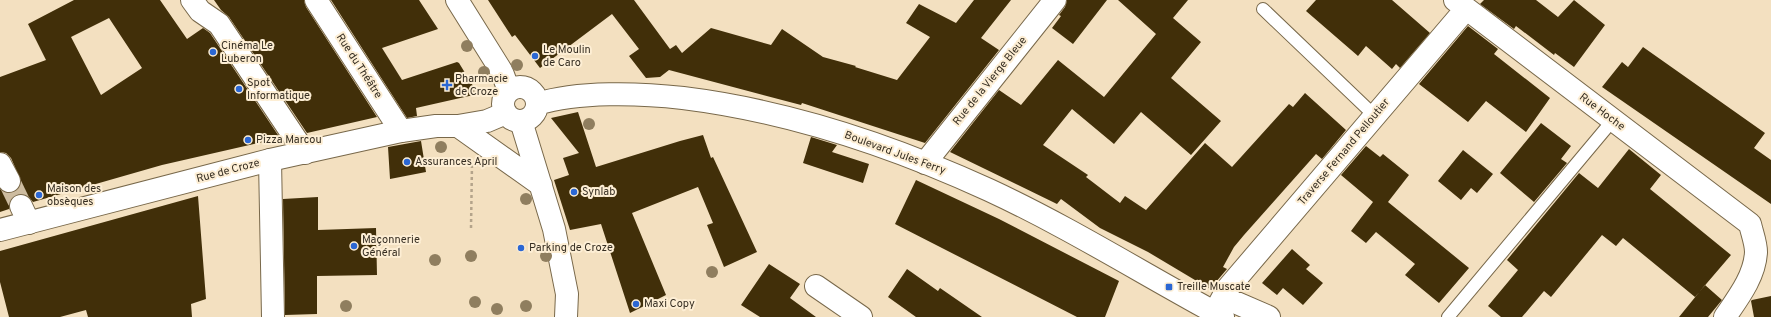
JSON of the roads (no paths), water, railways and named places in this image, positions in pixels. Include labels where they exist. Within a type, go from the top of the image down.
[{"type":"street","points":[[192,0],[200,11],[219,24],[305,153]]},
{"type":"street","name":"Rue du Théâtre","points":[[316,0],[401,131]]},
{"type":"street","points":[[457,0],[502,72],[509,91]]},
{"type":"street","name":"Rue de la Vierge Bleue","points":[[925,163],[1055,0]]},
{"type":"street","name":"Traverse Fernand Pelloutier","points":[[1220,309],[1228,288],[1375,116],[1461,4]]},
{"type":"street","name":"Rue Hoche","points":[[1461,4],[1750,224],[1756,252],[1753,269],[1741,294],[1725,317]]},
{"type":"street","points":[[513,117],[532,116],[537,104],[536,99],[530,90],[519,87],[509,91],[504,99],[504,109],[513,117],[541,185],[554,229],[564,277],[567,294],[566,317]]},
{"type":"street","name":"Boulevard Jules Ferry","points":[[537,104],[555,98],[609,95],[654,95],[710,102],[826,129],[925,163],[989,190],[1220,309],[1269,317]]},
{"type":"street","name":"Rue de Croze","points":[[0,230],[25,214],[401,131],[436,126],[458,126],[513,117]]},
{"type":"street","points":[[458,126],[541,185]]},
{"type":"street","points":[[270,160],[273,317]]},
{"type":"street","points":[[816,286],[861,317]]},
{"type":"lane","points":[[1263,9],[1375,116]]},
{"type":"lane","points":[[1448,317],[1613,120]]},
{"type":"tunnel","points":[[9,181],[21,206]]},
{"type":"place","name":"Cinéma Le Luberon","points":[[213,52]]},
{"type":"place","name":"Le Moulin de Caro","points":[[535,56]]},
{"type":"place","name":"Pharmacie de Croze","points":[[447,85]]},
{"type":"place","name":"Spot Informatique","points":[[239,89]]},
{"type":"place","name":"Pizza Marcou","points":[[248,140]]},
{"type":"place","name":"Assurances April","points":[[407,162]]},
{"type":"place","name":"Synlab","points":[[574,192]]},
{"type":"place","name":"Maison des obsèques","points":[[39,195]]},
{"type":"place","name":"Maçonnerie Général","points":[[354,246]]},
{"type":"place","name":"Parking de Croze","points":[[521,248]]},
{"type":"place","name":"Treille Muscate","points":[[1169,287]]},
{"type":"place","name":"Maxi Copy","points":[[636,304]]}]
